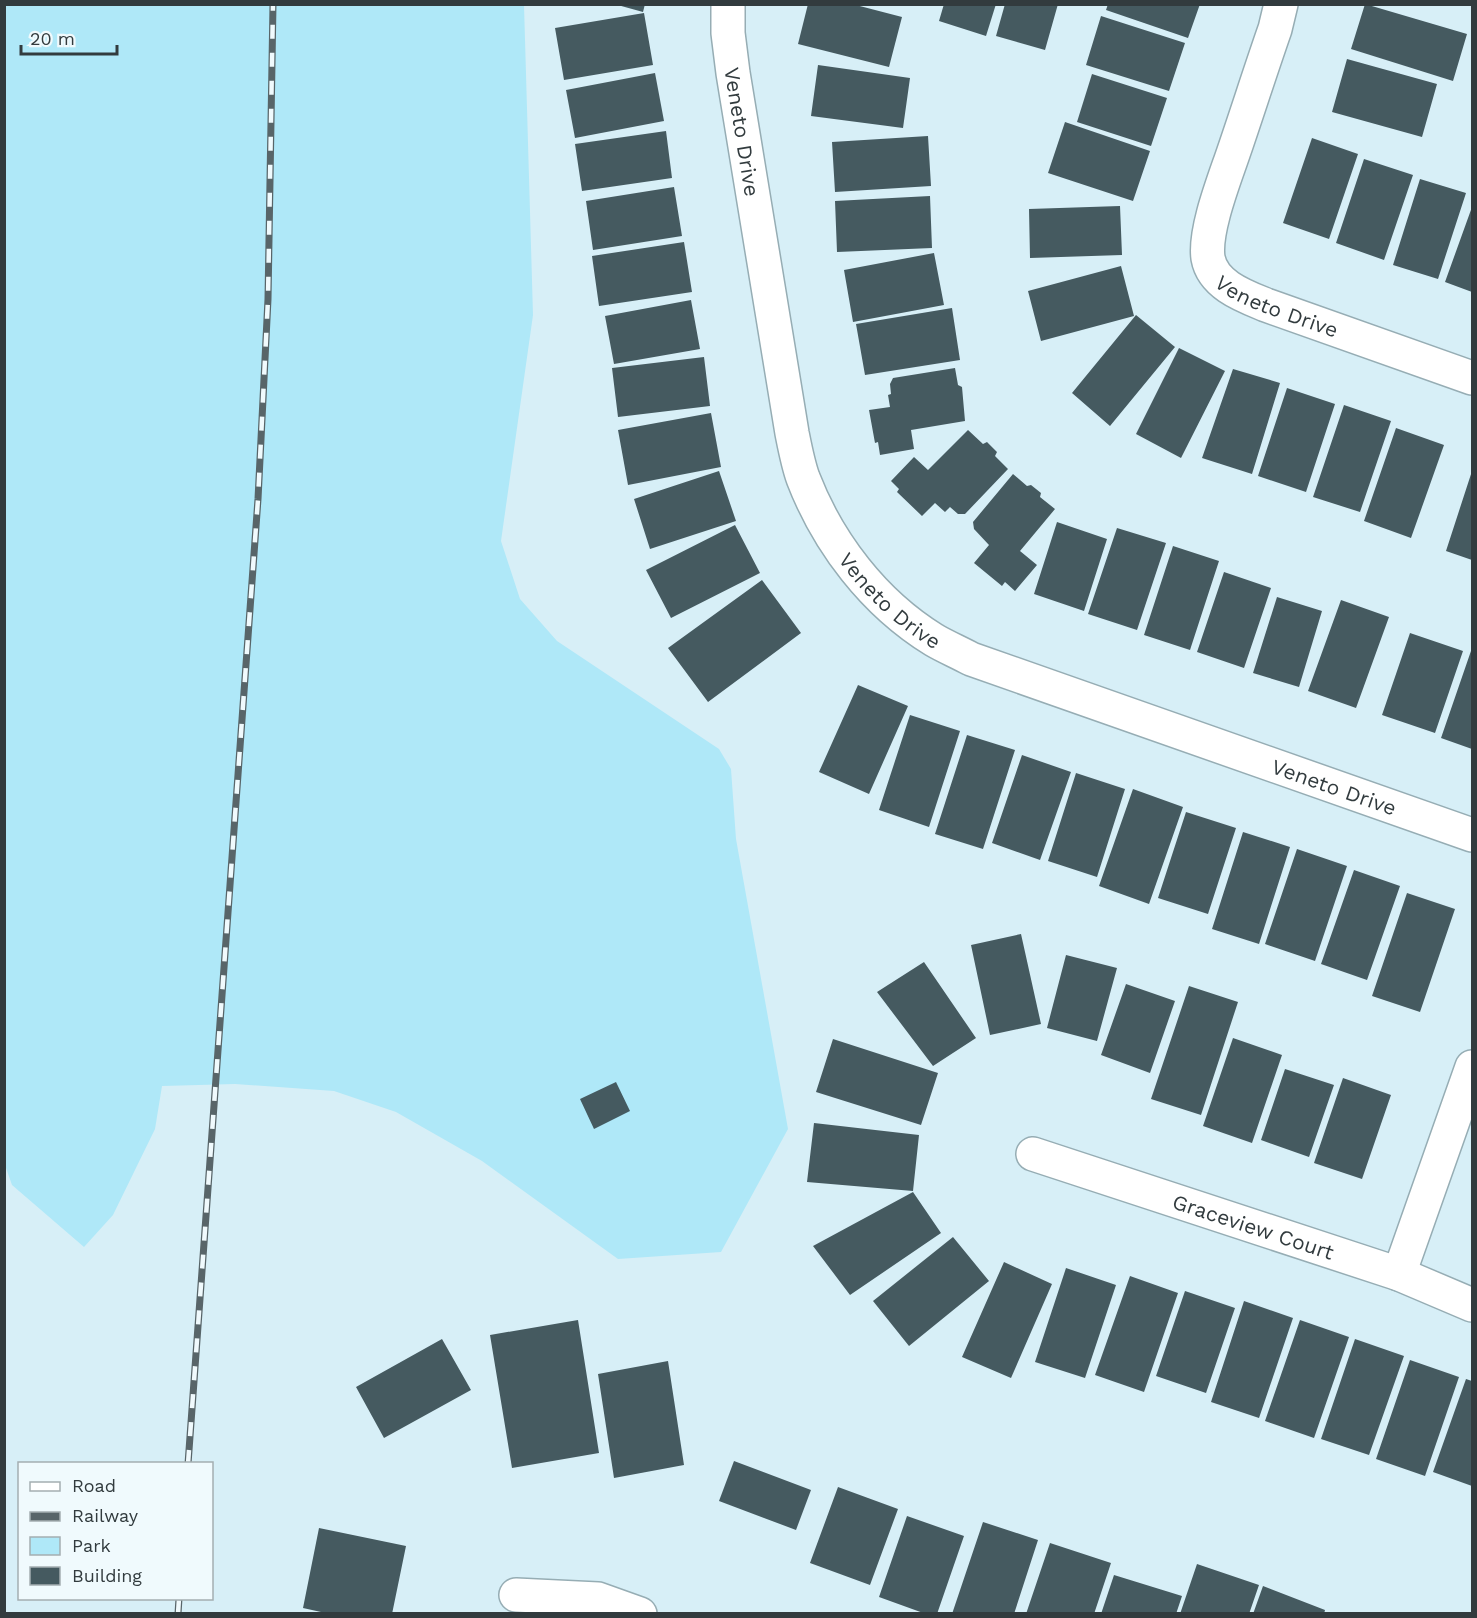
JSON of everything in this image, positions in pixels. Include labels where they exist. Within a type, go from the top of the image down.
[{"type":"street","name":"Veneto Drive","points":[[728,4],[732,73],[792,433],[802,476],[818,513],[841,550],[866,582],[895,611],[933,639],[970,659],[1473,835]]},
{"type":"street","name":"Veneto Drive","points":[[1281,4],[1209,235],[1208,259],[1213,269],[1219,279],[1238,293],[1473,378]]},
{"type":"street","points":[[1399,1274],[1473,1067]]},
{"type":"street","name":"Graceview Court","points":[[1033,1154],[1399,1274],[1473,1305]]},
{"type":"street","points":[[516,1595],[598,1599],[640,1614]]},
{"type":"green space","points":[[5,5],[524,5],[533,315],[501,541],[520,599],[557,641],[719,749],[731,769],[736,839],[788,1129],[721,1252],[618,1259],[482,1161],[396,1112],[334,1091],[235,1084],[162,1086],[155,1129],[113,1215],[84,1247],[12,1185],[5,1165]]},
{"type":"building","points":[[614,4],[645,4],[643,12]]},
{"type":"building","points":[[808,4],[852,4],[902,17],[889,67],[798,44]]},
{"type":"building","points":[[944,4],[996,4],[986,36],[939,21]]},
{"type":"building","points":[[1005,4],[1058,4],[1045,50],[996,36]]},
{"type":"building","points":[[1108,4],[1200,4],[1188,38],[1106,10]]},
{"type":"building","points":[[1365,4],[1467,34],[1453,81],[1351,49]]},
{"type":"building","points":[[644,13],[653,65],[564,80],[555,28]]},
{"type":"building","points":[[1101,16],[1185,43],[1169,91],[1086,65]]},
{"type":"building","points":[[1347,59],[1437,84],[1422,137],[1332,112]]},
{"type":"building","points":[[818,65],[910,78],[903,128],[811,116]]},
{"type":"building","points":[[655,73],[664,121],[575,138],[566,90]]},
{"type":"building","points":[[1092,74],[1167,98],[1151,146],[1077,122]]},
{"type":"building","points":[[1065,122],[1150,151],[1133,201],[1048,173]]},
{"type":"building","points":[[666,131],[672,178],[582,191],[575,144]]},
{"type":"building","points":[[928,136],[931,186],[835,192],[832,142]]},
{"type":"building","points":[[1312,138],[1358,154],[1329,239],[1283,223]]},
{"type":"building","points":[[1364,159],[1413,175],[1384,260],[1336,243]]},
{"type":"building","points":[[1420,179],[1466,193],[1438,279],[1393,265]]},
{"type":"building","points":[[674,187],[682,236],[593,250],[586,201]]},
{"type":"building","points":[[930,196],[932,248],[837,252],[835,201]]},
{"type":"building","points":[[1120,206],[1122,255],[1030,258],[1029,209]]},
{"type":"building","points":[[1472,207],[1472,292],[1445,282]]},
{"type":"building","points":[[684,242],[692,292],[599,306],[592,256]]},
{"type":"building","points":[[934,253],[944,305],[853,322],[844,270]]},
{"type":"building","points":[[1121,266],[1134,316],[1041,341],[1028,291]]},
{"type":"building","points":[[691,300],[700,349],[614,364],[605,316]]},
{"type":"building","points":[[952,308],[960,360],[865,375],[856,324]]},
{"type":"building","points":[[1136,315],[1175,347],[1110,426],[1072,393]]},
{"type":"building","points":[[1179,348],[1225,371],[1181,458],[1136,434]]},
{"type":"building","points":[[704,357],[710,406],[618,417],[612,368]]},
{"type":"building","points":[[955,368],[958,385],[962,387],[965,421],[911,430],[914,449],[880,455],[878,442],[875,443],[869,410],[890,407],[888,395],[891,394],[890,384],[893,378]]},
{"type":"building","points":[[1233,369],[1280,383],[1252,474],[1202,458]]},
{"type":"building","points":[[1287,388],[1335,404],[1306,492],[1258,476]]},
{"type":"building","points":[[1344,405],[1391,421],[1360,512],[1313,497]]},
{"type":"building","points":[[711,413],[721,467],[628,485],[618,430]]},
{"type":"building","points":[[1396,428],[1444,445],[1411,538],[1364,521]]},
{"type":"building","points":[[968,430],[983,444],[987,442],[997,452],[995,456],[1008,469],[965,514],[958,514],[950,507],[945,512],[935,503],[922,516],[897,492],[899,489],[891,481],[914,457],[928,470]]},
{"type":"building","points":[[719,471],[736,521],[650,549],[634,499]]},
{"type":"building","points":[[1472,471],[1472,560],[1446,551]]},
{"type":"building","points":[[1013,474],[1027,486],[1031,485],[1041,493],[1040,497],[1055,509],[1020,551],[1037,565],[1015,591],[1005,582],[1002,586],[974,563],[989,545],[974,529],[973,522]]},
{"type":"building","points":[[1057,522],[1107,539],[1084,611],[1034,594]]},
{"type":"building","points":[[735,525],[760,573],[671,618],[646,570]]},
{"type":"building","points":[[1117,528],[1166,543],[1137,630],[1088,614]]},
{"type":"building","points":[[1173,546],[1219,561],[1190,650],[1144,635]]},
{"type":"building","points":[[1224,572],[1271,588],[1244,668],[1197,652]]},
{"type":"building","points":[[762,580],[801,633],[708,702],[668,648]]},
{"type":"building","points":[[1277,597],[1322,611],[1299,687],[1253,673]]},
{"type":"building","points":[[1341,600],[1389,617],[1356,708],[1308,691]]},
{"type":"building","points":[[1410,633],[1463,651],[1435,733],[1382,715]]},
{"type":"building","points":[[1472,648],[1472,749],[1441,738]]},
{"type":"building","points":[[858,685],[908,706],[869,794],[819,772]]},
{"type":"building","points":[[910,715],[960,731],[929,827],[879,810]]},
{"type":"building","points":[[967,735],[1015,750],[983,849],[935,834]]},
{"type":"building","points":[[1022,755],[1071,772],[1040,860],[992,843]]},
{"type":"building","points":[[1076,773],[1125,789],[1097,877],[1048,861]]},
{"type":"building","points":[[1133,789],[1183,807],[1149,904],[1099,886]]},
{"type":"building","points":[[1186,812],[1236,828],[1208,914],[1158,898]]},
{"type":"building","points":[[1243,832],[1290,847],[1259,944],[1212,929]]},
{"type":"building","points":[[1297,849],[1347,866],[1315,961],[1265,944]]},
{"type":"building","points":[[1354,870],[1400,886],[1367,980],[1321,964]]},
{"type":"building","points":[[1407,893],[1455,909],[1420,1012],[1372,996]]},
{"type":"building","points":[[1021,934],[1041,1024],[990,1035],[971,945]]},
{"type":"building","points":[[1066,955],[1117,968],[1097,1041],[1047,1028]]},
{"type":"building","points":[[924,962],[976,1038],[933,1066],[877,992]]},
{"type":"building","points":[[1126,984],[1175,1001],[1150,1073],[1101,1055]]},
{"type":"building","points":[[1189,986],[1238,1002],[1201,1115],[1151,1099]]},
{"type":"building","points":[[1233,1038],[1282,1055],[1252,1143],[1203,1126]]},
{"type":"building","points":[[833,1039],[938,1073],[921,1125],[816,1092]]},
{"type":"building","points":[[1285,1069],[1334,1085],[1309,1157],[1261,1140]]},
{"type":"building","points":[[1343,1078],[1391,1095],[1362,1179],[1314,1163]]},
{"type":"building","points":[[616,1082],[630,1111],[594,1129],[580,1099]]},
{"type":"building","points":[[814,1123],[919,1135],[913,1191],[807,1182]]},
{"type":"building","points":[[913,1192],[941,1233],[850,1295],[813,1246]]},
{"type":"building","points":[[953,1237],[989,1281],[909,1346],[873,1301]]},
{"type":"building","points":[[1004,1262],[1052,1284],[1011,1378],[962,1357]]},
{"type":"building","points":[[1066,1268],[1116,1285],[1085,1378],[1035,1362]]},
{"type":"building","points":[[1130,1276],[1178,1293],[1144,1392],[1095,1375]]},
{"type":"building","points":[[1185,1291],[1235,1308],[1206,1393],[1156,1376]]},
{"type":"building","points":[[1244,1301],[1293,1318],[1259,1418],[1211,1402]]},
{"type":"building","points":[[578,1320],[599,1453],[512,1468],[490,1335]]},
{"type":"building","points":[[1300,1320],[1349,1337],[1314,1438],[1265,1421]]},
{"type":"building","points":[[442,1339],[471,1390],[384,1438],[356,1387]]},
{"type":"building","points":[[1355,1339],[1404,1356],[1369,1455],[1321,1439]]},
{"type":"building","points":[[1410,1360],[1459,1377],[1425,1476],[1376,1459]]},
{"type":"building","points":[[668,1361],[684,1465],[614,1478],[598,1374]]},
{"type":"building","points":[[1466,1379],[1472,1381],[1472,1486],[1433,1472]]},
{"type":"building","points":[[734,1461],[811,1490],[796,1530],[719,1501]]},
{"type":"building","points":[[838,1487],[898,1509],[870,1585],[810,1563]]},
{"type":"building","points":[[907,1516],[964,1536],[937,1614],[926,1614],[879,1597]]},
{"type":"building","points":[[983,1522],[1038,1540],[1014,1614],[952,1614]]},
{"type":"building","points":[[319,1528],[406,1546],[392,1614],[330,1614],[303,1608]]},
{"type":"building","points":[[1050,1543],[1111,1563],[1094,1614],[1026,1614]]},
{"type":"building","points":[[1197,1564],[1259,1585],[1249,1614],[1180,1614]]},
{"type":"building","points":[[1114,1575],[1182,1596],[1176,1614],[1101,1614]]},
{"type":"building","points":[[1263,1586],[1325,1610],[1324,1614],[1253,1614]]},
{"type":"railway","points":[[188,1462],[258,499],[268,299],[273,4]]},
{"type":"railway","points":[[178,1614],[179,1600]]}]
